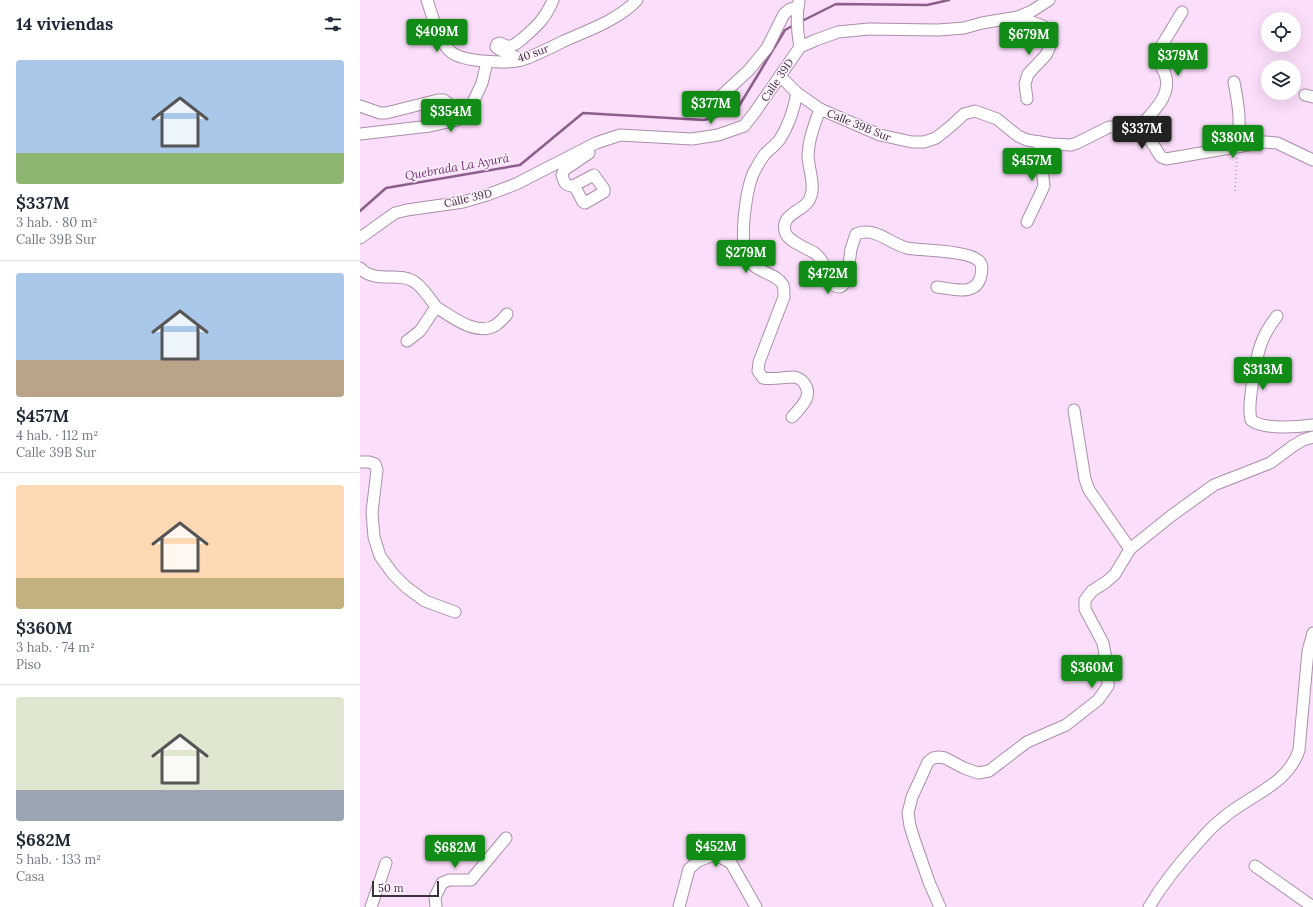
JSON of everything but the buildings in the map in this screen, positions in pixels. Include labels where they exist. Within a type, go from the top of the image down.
[{"type":"street","name":"40 sur","points":[[427,0],[443,42],[450,52],[459,56],[487,62],[521,60],[616,17],[637,0]]},
{"type":"street","points":[[521,60],[510,53],[498,50],[496,47],[497,44],[500,43],[507,47],[511,46],[536,27],[549,10],[552,0]]},
{"type":"street","name":"Calle 39D","points":[[360,238],[395,213],[463,202],[488,195],[516,184],[596,143],[620,135],[692,139],[718,136],[744,126],[800,47],[838,32],[869,29],[944,30],[964,28],[982,23],[1018,17],[1032,11],[1049,0]]},
{"type":"street","points":[[722,95],[750,70],[767,48],[784,14],[790,9],[798,7],[797,33],[800,47]]},
{"type":"street","points":[[1182,12],[1159,50],[1158,60],[1166,77],[1168,87],[1165,96],[1140,127],[1162,157],[1166,159],[1265,142],[1277,143],[1313,160]]},
{"type":"street","points":[[1018,17],[1043,26],[1050,34],[1051,44],[1046,55],[1028,74],[1025,84],[1027,99]]},
{"type":"street","points":[[360,134],[430,126],[457,120],[468,113],[482,83],[487,62]]},
{"type":"street","name":"Calle 39B Sur","points":[[780,76],[797,93],[820,109],[880,135],[912,142],[924,142],[936,138],[964,114],[975,112],[997,119],[1023,138],[1039,142],[1071,145],[1109,127],[1140,127]]},
{"type":"street","points":[[1234,82],[1240,111],[1237,147]]},
{"type":"street","points":[[792,417],[807,399],[808,390],[804,381],[796,377],[772,379],[763,378],[758,371],[759,362],[784,297],[783,286],[777,278],[758,270],[749,260],[744,246],[744,230],[746,201],[754,171],[765,154],[780,140],[790,119],[797,93]]},
{"type":"street","points":[[360,106],[380,113],[386,113],[438,100],[444,100],[450,105],[451,111],[448,116],[430,126]]},
{"type":"street","points":[[820,109],[810,142],[808,156],[812,176],[812,192],[807,202],[789,216],[784,223],[785,232],[789,239],[816,254],[822,260],[835,286],[840,287],[844,285],[847,279],[850,250],[856,234],[863,231],[874,233],[906,248],[969,256],[979,261],[982,267],[981,277],[976,286],[968,290],[937,287]]},
{"type":"street","points":[[1027,222],[1044,186],[1039,142]]},
{"type":"street","points":[[573,186],[568,186],[565,184],[562,175],[564,170],[588,154],[596,143]]},
{"type":"street","points":[[360,268],[372,276],[401,277],[416,283],[436,306],[466,325],[479,329],[488,328],[495,325],[507,314]]},
{"type":"street","points":[[407,341],[420,331],[436,306]]},
{"type":"street","points":[[1277,316],[1269,326],[1258,350],[1249,409],[1251,420],[1259,425],[1291,428],[1313,424]]},
{"type":"street","points":[[1074,410],[1085,479],[1089,490],[1130,549]]},
{"type":"street","points":[[940,907],[929,882],[914,839],[908,814],[912,797],[928,762],[933,758],[939,757],[951,760],[978,774],[989,771],[1027,742],[1066,725],[1098,700],[1108,686],[1108,670],[1103,642],[1085,609],[1084,600],[1092,591],[1115,574],[1130,549],[1171,516],[1214,485],[1270,463],[1293,446],[1303,440],[1313,437]]},
{"type":"street","points":[[360,462],[375,464],[377,470],[372,512],[374,537],[380,556],[393,574],[406,587],[425,601],[455,612]]},
{"type":"street","points":[[1149,907],[1175,869],[1223,817],[1273,785],[1285,775],[1296,760],[1308,702],[1308,651],[1313,633]]},
{"type":"street","points":[[436,907],[435,897],[438,888],[442,883],[449,880],[471,880],[506,838]]},
{"type":"street","points":[[679,907],[689,869],[698,861],[711,856],[720,856],[731,863],[756,907]]},
{"type":"street","points":[[371,907],[386,863]]},
{"type":"street","points":[[1255,866],[1310,904]]},
{"type":"path","points":[[1235,191],[1237,147]]},
{"type":"waterway","name":"Quebrada La Ayurá","points":[[800,22],[836,4],[927,5],[949,0]]},
{"type":"waterway","name":"Quebrada La Ayurá","points":[[360,211],[386,188],[520,165],[583,113],[704,120],[736,111],[785,30],[794,25]]}]
